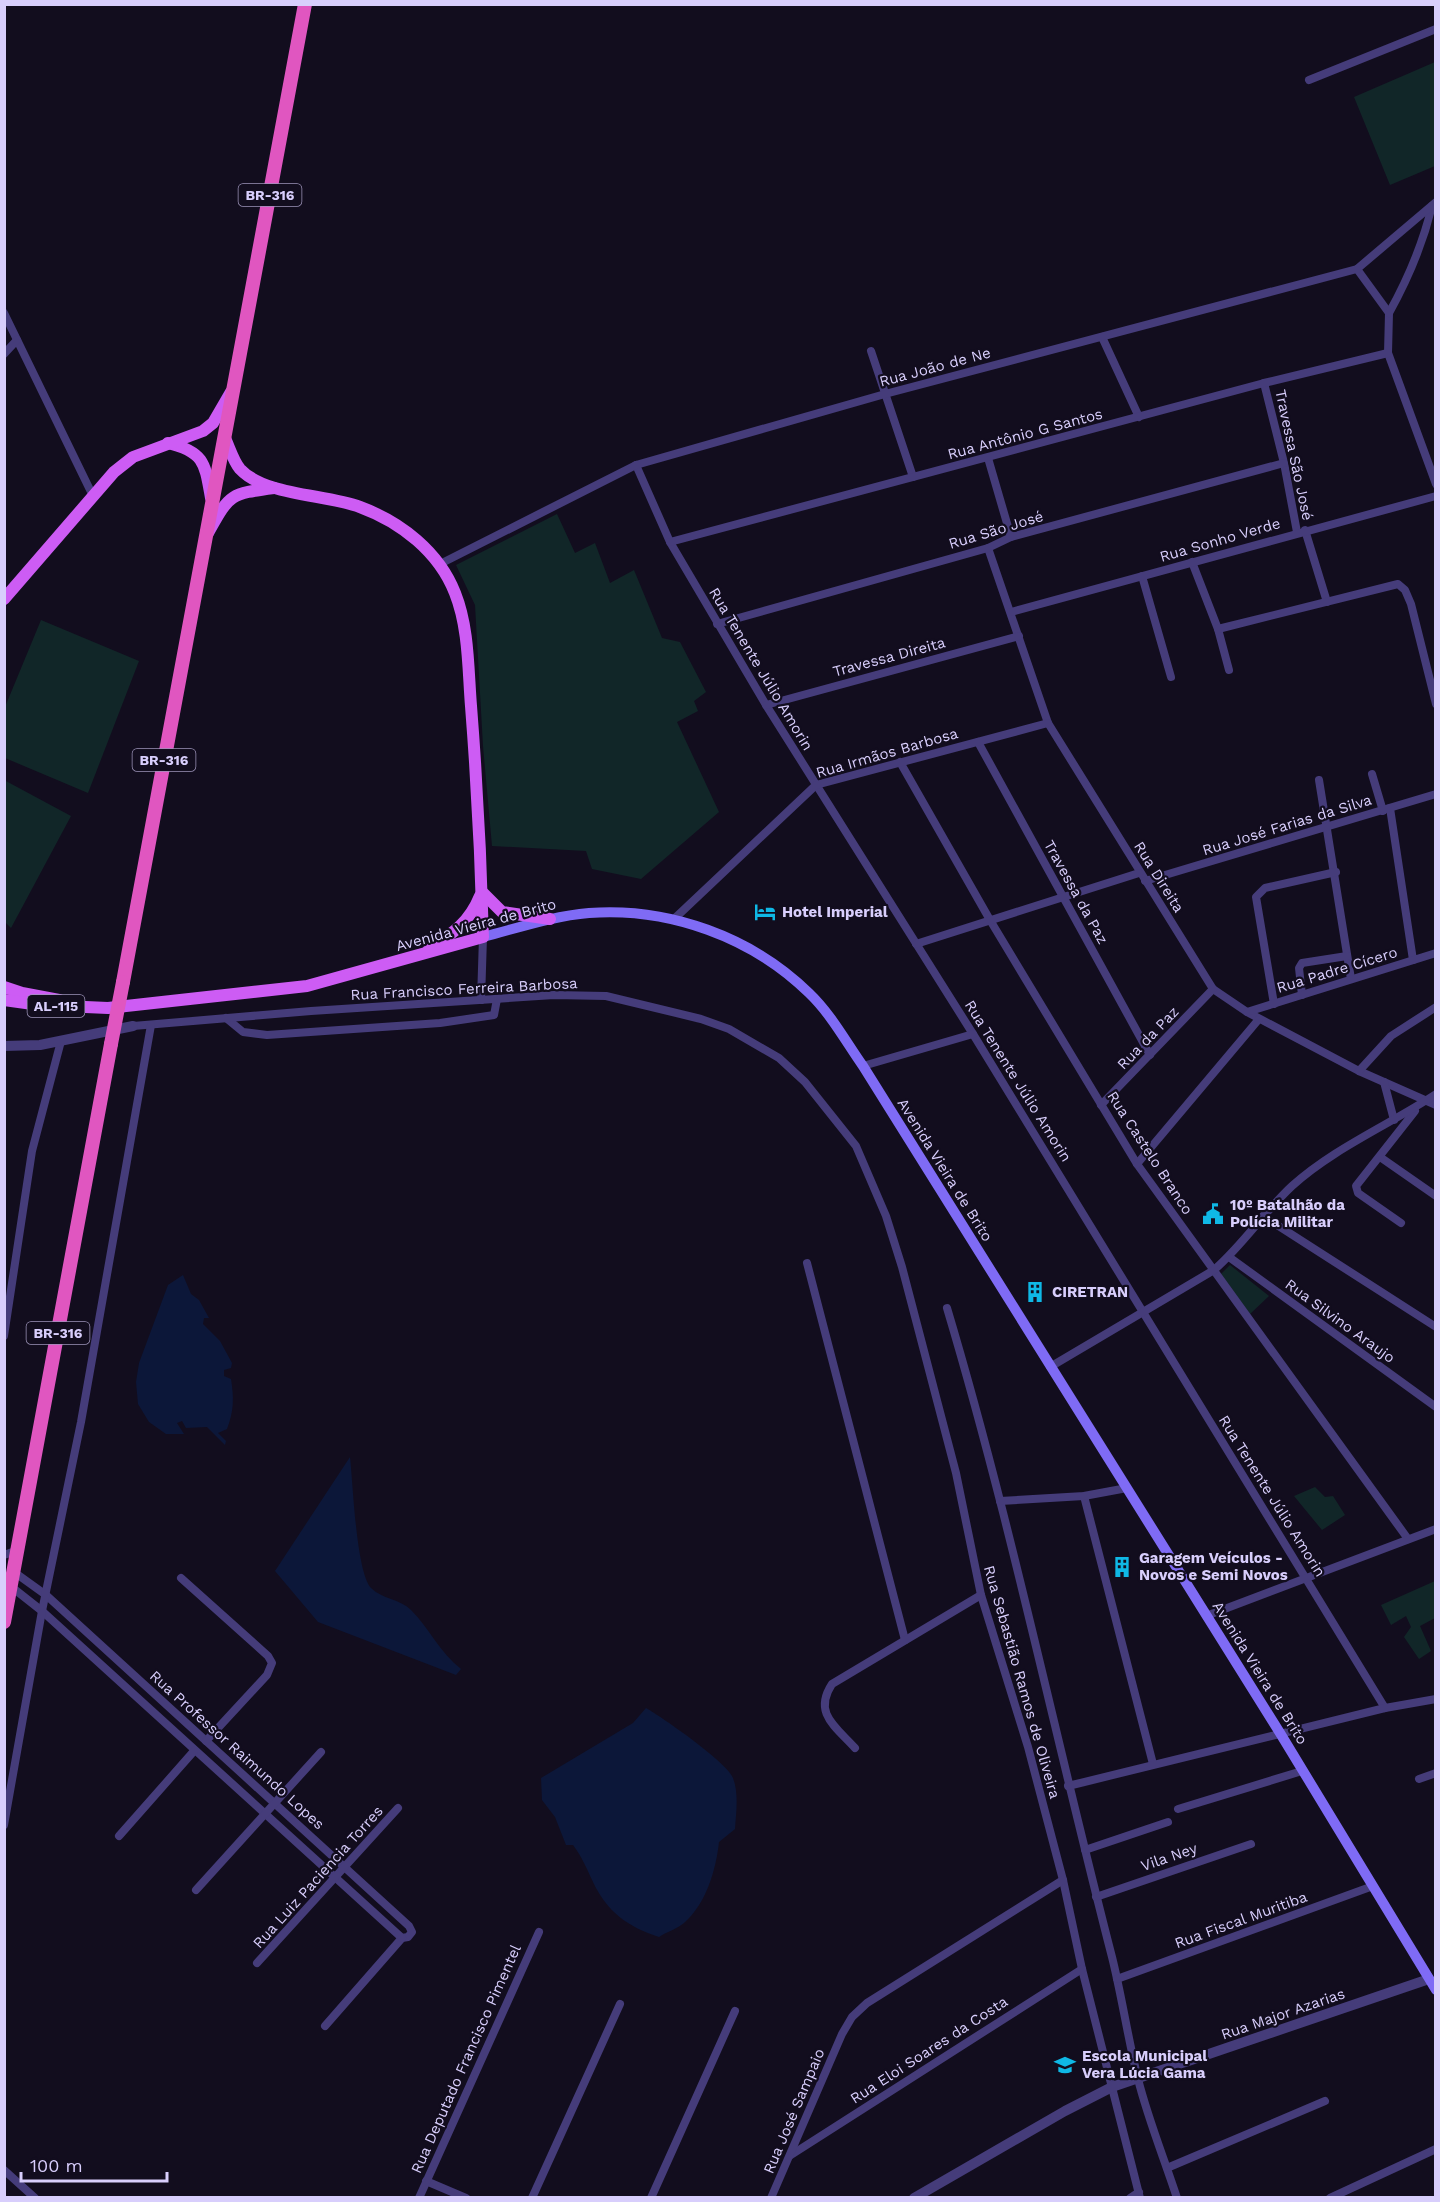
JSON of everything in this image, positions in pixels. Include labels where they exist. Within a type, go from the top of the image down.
[{"type":"highway","name":"BR-316","points":[[4,1622],[11,1553],[123,982],[305,4]]},
{"type":"main road","points":[[4,599],[93,496],[133,457],[203,431],[213,423],[234,385]]},
{"type":"main road","points":[[224,436],[240,468],[254,480],[275,488],[359,506],[393,521],[421,544],[455,592],[466,637],[483,937]]},
{"type":"main road","points":[[167,443],[192,451],[201,458],[206,468],[212,501]]},
{"type":"main road","points":[[205,539],[229,498],[239,493],[275,488]]},
{"type":"main road","points":[[482,892],[502,912],[550,919]]},
{"type":"main road","points":[[417,957],[462,927],[470,918],[482,892]]},
{"type":"main road","name":"Avenida Vieira de Brito","points":[[108,1008],[307,986],[550,919],[590,913],[630,913],[674,919],[728,937],[783,970],[822,1007],[863,1066],[1280,1733],[1436,1990]]},
{"type":"main road","points":[[4,987],[22,993],[108,1008]]},
{"type":"main road","name":"AL-115","points":[[4,1000],[40,1005],[108,1008]]},
{"type":"street","points":[[1309,80],[1436,29]]},
{"type":"street","points":[[1434,204],[1408,276],[1389,313],[1388,353],[1436,484]]},
{"type":"street","name":"Rua João de Ne","points":[[438,565],[636,465],[885,394],[1357,269],[1434,204]]},
{"type":"street","points":[[1357,269],[1389,313]]},
{"type":"street","points":[[4,313],[93,496]]},
{"type":"street","points":[[1102,337],[1139,417]]},
{"type":"street","points":[[4,354],[16,340]]},
{"type":"street","points":[[871,351],[914,477]]},
{"type":"street","name":"Rua Antônio G Santos","points":[[670,542],[1264,383],[1388,353]]},
{"type":"street","name":"Travessa São José","points":[[1264,383],[1301,531],[1327,602]]},
{"type":"street","points":[[988,458],[1011,537]]},
{"type":"street","name":"Rua São José","points":[[717,624],[988,548],[1011,537],[1284,463]]},
{"type":"street","name":"Rua Tenente Júlio Amorin","points":[[636,465],[670,542],[717,624],[816,786],[973,1034],[1385,1708]]},
{"type":"street","name":"Rua Sonho Verde","points":[[1011,612],[1436,496]]},
{"type":"street","name":"Rua Direita","points":[[988,548],[1048,723],[1139,873],[1214,989],[1259,1019],[1359,1071],[1436,1105]]},
{"type":"street","points":[[1192,562],[1218,629],[1228,670]]},
{"type":"street","points":[[1142,576],[1171,676]]},
{"type":"street","points":[[1218,629],[1398,584],[1405,590],[1411,604],[1436,704]]},
{"type":"street","name":"Travessa Direita","points":[[766,705],[1019,636]]},
{"type":"street","name":"Rua Irmãos Barbosa","points":[[674,919],[816,786],[1048,723]]},
{"type":"street","name":"Travessa da Paz","points":[[978,742],[1149,1055]]},
{"type":"street","name":"Rua Castelo Branco","points":[[900,762],[990,920],[1137,1164],[1408,1539]]},
{"type":"street","points":[[1372,774],[1386,809],[1413,960]]},
{"type":"street","points":[[1319,780],[1336,872],[1350,980]]},
{"type":"street","name":"Rua José Farias da Silva","points":[[1145,881],[1436,794]]},
{"type":"street","points":[[1275,1004],[1256,897],[1265,888],[1336,872]]},
{"type":"street","points":[[916,944],[1139,873]]},
{"type":"street","points":[[481,999],[483,937]]},
{"type":"street","name":"Rua Padre Cícero","points":[[1247,1012],[1436,953]]},
{"type":"street","points":[[1302,995],[1299,968],[1302,963],[1347,956]]},
{"type":"street","name":"Rua da Paz","points":[[1101,1105],[1214,989]]},
{"type":"street","name":"Rua Francisco Ferreira Barbosa","points":[[133,1026],[481,999],[554,995],[606,996],[701,1019],[729,1029],[779,1058],[805,1082],[843,1128],[870,1175]]},
{"type":"street","points":[[226,1018],[243,1032],[267,1035],[440,1023],[494,1015],[497,999]]},
{"type":"street","points":[[1359,1071],[1391,1036],[1436,1007]]},
{"type":"street","points":[[1137,1164],[1259,1019]]},
{"type":"street","points":[[4,1825],[42,1611],[81,1422],[151,1025]]},
{"type":"street","points":[[4,1046],[40,1045],[133,1026]]},
{"type":"street","points":[[863,1066],[973,1034]]},
{"type":"street","points":[[4,1336],[32,1151],[61,1041]]},
{"type":"street","points":[[1384,1082],[1394,1120]]},
{"type":"street","points":[[1050,1367],[1214,1270],[1229,1257],[1292,1186],[1314,1168],[1436,1094]]},
{"type":"street","points":[[1401,1223],[1357,1191],[1356,1186],[1418,1107]]},
{"type":"street","points":[[1380,1157],[1436,1196]]},
{"type":"street","name":"Rua Sebastião Ramos de Oliveira","points":[[870,1175],[902,1267],[956,1473],[981,1594],[1028,1747],[1140,2195]]},
{"type":"street","points":[[1263,1216],[1436,1327]]},
{"type":"street","name":"Rua Silvino Araujo","points":[[1229,1257],[1436,1407]]},
{"type":"street","points":[[807,1263],[905,1640]]},
{"type":"street","name":"Rua Sebastião Ramos de Oliveira","points":[[947,1308],[980,1416],[1068,1786],[1117,1979],[1138,2080],[1177,2198]]},
{"type":"street","points":[[1000,1501],[1084,1496],[1127,1488]]},
{"type":"street","points":[[1084,1496],[1153,1764]]},
{"type":"street","points":[[1206,1616],[1436,1529]]},
{"type":"street","points":[[181,1578],[268,1656],[272,1663],[267,1675],[206,1741]]},
{"type":"street","name":"Rua Professor Raimundo Lopes","points":[[10,1580],[46,1595],[409,1926],[412,1932],[408,1937],[402,1938],[334,1879],[10,1580]]},
{"type":"street","points":[[855,1748],[825,1714],[823,1697],[832,1684],[981,1594]]},
{"type":"street","points":[[1068,1786],[1385,1708],[1436,1699]]},
{"type":"street","points":[[119,1836],[194,1751]]},
{"type":"street","points":[[196,1890],[321,1752]]},
{"type":"street","points":[[1178,1809],[1302,1771]]},
{"type":"street","points":[[1419,1779],[1436,1773]]},
{"type":"street","name":"Rua Luiz Paciencia Torres","points":[[257,1963],[398,1808]]},
{"type":"street","points":[[1085,1850],[1168,1822]]},
{"type":"street","name":"Vila Ney","points":[[1096,1897],[1251,1844]]},
{"type":"street","name":"Rua José Sampaio","points":[[771,2198],[842,2034],[852,2017],[867,2003],[1063,1880]]},
{"type":"street","name":"Rua Fiscal Muritiba","points":[[1117,1979],[1373,1886]]},
{"type":"street","name":"Rua Deputado Francisco Pimentel","points":[[419,2198],[539,1932]]},
{"type":"street","points":[[325,2026],[402,1938]]},
{"type":"street","name":"Rua Eloi Soares da Costa","points":[[791,2155],[1082,1969]]},
{"type":"street","name":"Rua Major Azarias","points":[[914,2198],[1065,2111],[1112,2087],[1429,1979]]},
{"type":"street","points":[[532,2198],[620,2004]]},
{"type":"street","points":[[651,2198],[735,2011]]},
{"type":"street","points":[[1167,2168],[1325,2101]]},
{"type":"street","points":[[1330,2198],[1436,2149]]},
{"type":"street","points":[[4,2170],[35,2198]]},
{"type":"street","points":[[426,2181],[466,2198]]},
{"type":"street","points":[[1131,2198],[1140,2195]]},
{"type":"green space","points":[[1435,62],[1435,166],[1390,185],[1354,97]]},
{"type":"green space","points":[[557,514],[575,553],[595,543],[610,583],[634,570],[662,638],[680,642],[706,692],[694,701],[698,711],[677,722],[719,812],[641,879],[592,869],[586,851],[492,846],[483,746],[475,605],[456,565]]},
{"type":"green space","points":[[41,620],[139,661],[88,793],[5,758],[5,707]]},
{"type":"green space","points":[[4,780],[71,816],[11,928],[4,921]]},
{"type":"green space","points":[[1230,1265],[1269,1296],[1250,1314],[1221,1274]]},
{"type":"green space","points":[[1315,1487],[1325,1497],[1333,1496],[1345,1515],[1322,1530],[1294,1496]]},
{"type":"green space","points":[[1435,1581],[1435,1618],[1420,1626],[1431,1651],[1419,1659],[1404,1637],[1411,1627],[1406,1616],[1391,1625],[1381,1605]]},
{"type":"water","points":[[183,1275],[191,1294],[199,1300],[209,1318],[204,1318],[203,1324],[220,1341],[232,1363],[231,1368],[224,1370],[224,1376],[231,1379],[233,1398],[231,1416],[227,1429],[218,1433],[226,1441],[225,1445],[207,1427],[186,1428],[182,1421],[177,1423],[184,1434],[166,1434],[149,1422],[138,1404],[136,1382],[139,1363],[168,1285]]},
{"type":"water","points":[[350,1457],[359,1546],[366,1579],[375,1592],[402,1603],[411,1610],[447,1656],[461,1669],[456,1675],[318,1622],[275,1571]]},
{"type":"water","points":[[646,1708],[720,1762],[733,1778],[737,1797],[735,1829],[719,1842],[709,1886],[704,1896],[684,1923],[659,1937],[628,1923],[605,1902],[573,1845],[566,1845],[555,1817],[542,1800],[541,1778],[633,1723]]},
{"type":"place","name":"Hotel Imperial","points":[[765,912]]},
{"type":"place","name":"10º Batalhão da Polícia Militar","points":[[1213,1214]]},
{"type":"place","name":"CIRETRAN","points":[[1035,1292]]},
{"type":"place","name":"Garagem Veículos - Novos e Semi Novos","points":[[1122,1567]]},
{"type":"place","name":"Escola Municipal Vera Lúcia Gama","points":[[1065,2065]]}]
